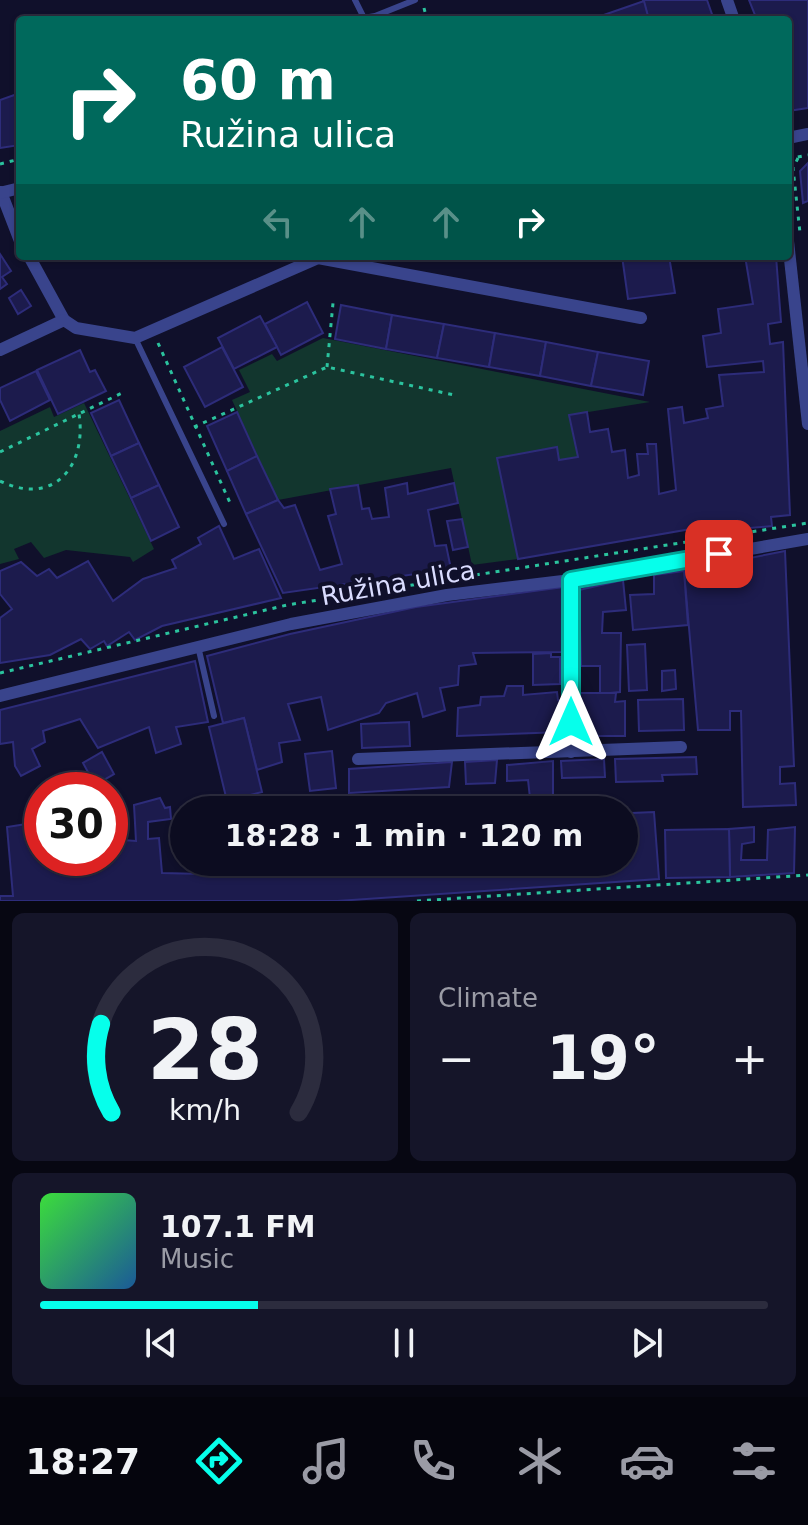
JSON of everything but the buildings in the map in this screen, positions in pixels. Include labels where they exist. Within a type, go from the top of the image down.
[{"type":"street","points":[[0,193],[16,231]]},
{"type":"street","points":[[795,242],[808,424]]},
{"type":"street","points":[[31,260],[64,320],[76,328],[135,338],[313,260]]},
{"type":"street","points":[[329,260],[641,318]]},
{"type":"street","points":[[0,350],[64,320]]},
{"type":"street","name":"Ružina ulica","points":[[0,696],[291,624],[447,595],[571,580],[808,539]]},
{"type":"street","points":[[571,580],[571,752]]},
{"type":"street","points":[[358,759],[681,747]]},
{"type":"lane","points":[[375,16],[415,0]]},
{"type":"lane","points":[[135,338],[224,524]]},
{"type":"lane","points":[[198,646],[214,716]]},
{"type":"path","points":[[792,159],[808,155]]},
{"type":"path","points":[[795,242],[793,168],[798,158]]},
{"type":"path","points":[[327,367],[333,303]]},
{"type":"path","points":[[158,343],[231,505]]},
{"type":"path","points":[[194,427],[327,367],[454,395]]},
{"type":"path","points":[[0,452],[122,393]]},
{"type":"path","points":[[0,481],[23,489],[37,489],[56,482],[70,471],[81,444],[79,414]]},
{"type":"path","points":[[417,901],[808,875]]},
{"type":"green space","points":[[323,338],[650,402],[570,415],[578,457],[559,460],[556,447],[497,458],[518,559],[472,565],[451,468],[278,500],[232,400],[250,392],[239,370],[272,354],[277,361]]},
{"type":"green space","points":[[84,403],[154,549],[133,562],[130,557],[66,550],[44,558],[31,542],[14,549],[19,559],[0,564],[0,431],[50,407],[54,417]]},
{"type":"route","points":[[571,722],[571,580],[719,554]]}]
